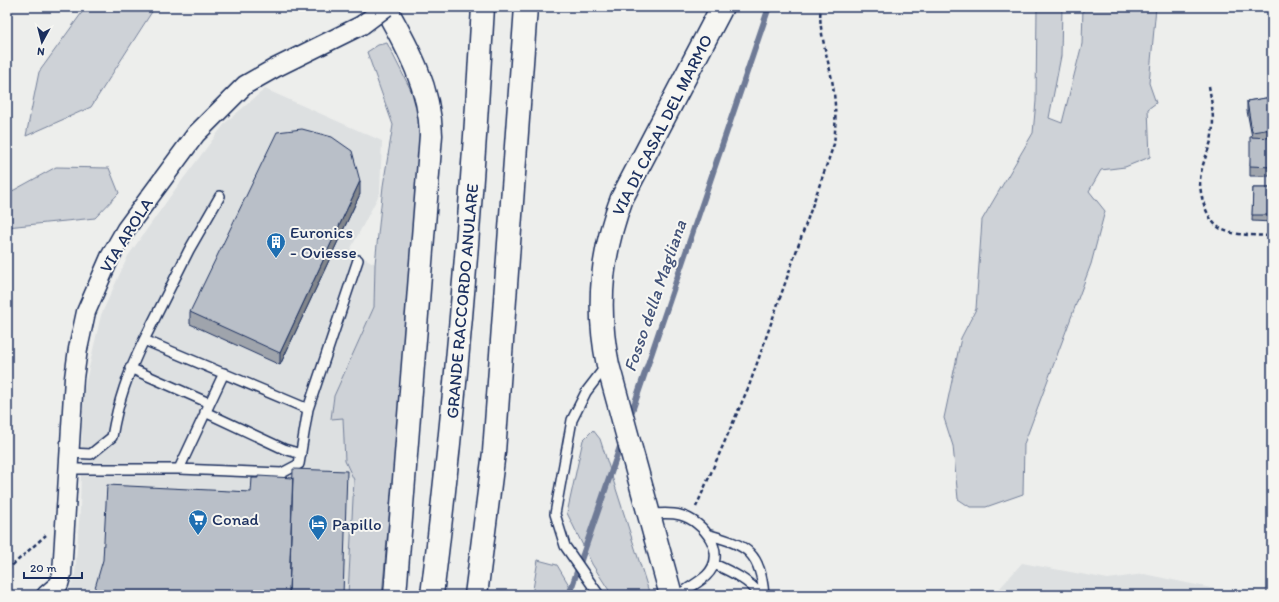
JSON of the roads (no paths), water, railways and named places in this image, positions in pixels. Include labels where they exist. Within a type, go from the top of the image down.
[{"type":"main road","points":[[386,7],[409,50],[420,75],[430,111],[431,135],[395,595]]},
{"type":"main road","name":"GRANDE RACCORDO ANULARE","points":[[432,595],[447,470],[476,136],[483,7]]},
{"type":"main road","points":[[476,595],[494,452],[526,7]]},
{"type":"main road","name":"VIA DI CASAL DEL MARMO","points":[[671,595],[609,372],[603,341],[601,295],[605,256],[612,226],[630,181],[722,7]]},
{"type":"street","name":"VIA AROLA","points":[[46,595],[55,588],[61,579],[74,378],[78,349],[86,312],[110,257],[126,229],[196,134],[245,85],[275,68],[362,25],[386,7]]},
{"type":"lane","points":[[69,461],[91,454],[112,437],[117,404],[130,368],[189,250],[220,196]]},
{"type":"lane","points":[[69,461],[179,469],[282,473],[299,464],[308,409],[358,260]]},
{"type":"lane","points":[[144,340],[308,409]]},
{"type":"lane","points":[[130,368],[209,403]]},
{"type":"lane","points":[[599,595],[565,546],[555,514],[572,420],[586,392],[609,372]]},
{"type":"lane","points":[[179,469],[224,373]]},
{"type":"lane","points":[[205,412],[284,449],[301,454]]},
{"type":"lane","points":[[646,507],[691,518],[710,535],[737,543],[754,558],[759,567],[762,595]]},
{"type":"lane","points":[[678,595],[707,576],[714,564],[714,550],[710,535]]},
{"type":"lane","points":[[714,564],[737,575],[754,587],[762,595]]},
{"type":"waterway","name":"Fosso della Magliana","points":[[630,417],[769,7]]},
{"type":"waterway","name":"Fosso della Magliana","points":[[569,595],[622,441]]},
{"type":"place","name":"Euronics - Oviesse","points":[[276,259]]},
{"type":"place","name":"Conad","points":[[198,536]]},
{"type":"place","name":"Papillo","points":[[318,541]]}]
